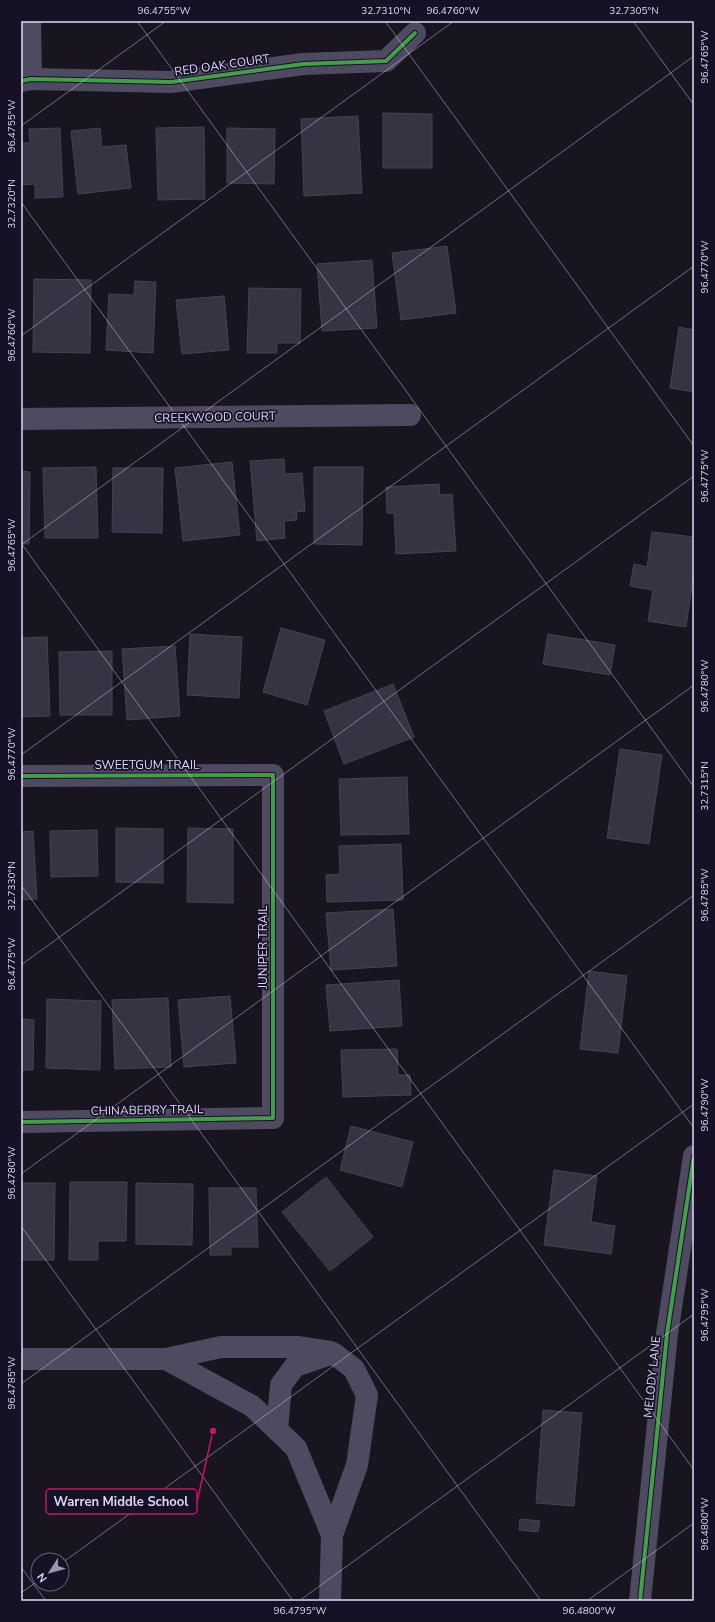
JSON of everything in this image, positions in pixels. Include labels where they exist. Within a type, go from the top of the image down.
[{"type":"street","points":[[26,80],[30,21]]},
{"type":"street","name":"RED OAK COURT","points":[[26,80],[171,82],[303,64],[386,61],[415,33]]},
{"type":"street","name":"CREEKWOOD COURT","points":[[21,418],[410,415]]},
{"type":"street","name":"SWEETGUM TRAIL","points":[[21,776],[273,775]]},
{"type":"street","name":"JUNIPER TRAIL","points":[[273,775],[273,1118]]},
{"type":"street","name":"CHINABERRY TRAIL","points":[[21,1122],[273,1118]]},
{"type":"street","name":"MELODY LANE","points":[[640,1601],[667,1334],[694,1156]]},
{"type":"street","points":[[21,1359],[166,1359],[222,1347],[297,1347],[333,1353],[354,1369],[367,1394],[357,1465],[332,1535],[330,1601]]},
{"type":"street","points":[[277,1430],[280,1385],[294,1366],[333,1353]]},
{"type":"street","points":[[166,1359],[252,1406],[296,1448],[332,1535]]},
{"type":"building","points":[[383,113],[432,114],[432,168],[383,168]]},
{"type":"building","points":[[358,116],[362,193],[304,196],[301,119]]},
{"type":"building","points":[[204,127],[205,199],[158,200],[156,128]]},
{"type":"building","points":[[60,128],[63,197],[35,198],[35,184],[21,185],[21,143],[30,143],[29,129]]},
{"type":"building","points":[[100,128],[102,147],[126,145],[131,188],[78,194],[71,131]]},
{"type":"building","points":[[227,128],[275,129],[274,184],[227,183]]},
{"type":"building","points":[[447,246],[456,313],[401,320],[392,253]]},
{"type":"building","points":[[372,260],[377,328],[322,331],[317,264]]},
{"type":"building","points":[[34,279],[91,280],[90,353],[33,352]]},
{"type":"building","points":[[135,281],[156,282],[153,353],[106,350],[109,294],[134,295]]},
{"type":"building","points":[[249,288],[301,289],[300,343],[277,343],[277,353],[247,353]]},
{"type":"building","points":[[224,296],[229,350],[182,354],[176,300]]},
{"type":"building","points":[[679,327],[694,330],[694,392],[670,388]]},
{"type":"building","points":[[284,459],[285,474],[302,473],[305,511],[296,512],[297,520],[284,521],[285,538],[257,541],[250,461]]},
{"type":"building","points":[[232,462],[240,535],[183,541],[175,468]]},
{"type":"building","points":[[96,467],[98,538],[45,538],[43,468]]},
{"type":"building","points":[[314,467],[363,467],[362,545],[314,544]]},
{"type":"building","points":[[113,468],[163,468],[162,533],[112,532]]},
{"type":"building","points":[[21,471],[30,472],[29,544],[21,544]]},
{"type":"building","points":[[439,484],[440,495],[452,494],[456,551],[396,554],[394,513],[387,513],[386,487]]},
{"type":"building","points":[[652,532],[694,537],[694,570],[686,627],[648,621],[653,590],[630,586],[634,564],[647,567]]},
{"type":"building","points":[[281,628],[325,640],[307,705],[263,692]]},
{"type":"building","points":[[190,634],[242,637],[239,698],[187,695]]},
{"type":"building","points":[[548,634],[615,645],[610,675],[543,664]]},
{"type":"building","points":[[47,637],[50,716],[21,717],[21,638]]},
{"type":"building","points":[[175,646],[180,716],[127,720],[122,649]]},
{"type":"building","points":[[112,651],[112,715],[60,715],[59,652]]},
{"type":"building","points":[[393,684],[414,737],[344,764],[324,711]]},
{"type":"building","points":[[620,749],[662,755],[649,844],[607,838]]},
{"type":"building","points":[[407,777],[409,834],[341,835],[339,779]]},
{"type":"building","points":[[116,828],[163,829],[163,883],[116,882]]},
{"type":"building","points":[[188,828],[233,829],[233,903],[187,902]]},
{"type":"building","points":[[97,830],[98,876],[51,877],[50,831]]},
{"type":"building","points":[[33,831],[37,899],[21,900],[21,832]]},
{"type":"building","points":[[401,844],[403,900],[327,902],[326,875],[340,874],[339,846]]},
{"type":"building","points":[[393,909],[397,966],[331,970],[326,913]]},
{"type":"building","points":[[589,971],[627,976],[618,1053],[580,1049]]},
{"type":"building","points":[[399,980],[402,1026],[330,1031],[326,985]]},
{"type":"building","points":[[230,996],[236,1063],[184,1067],[178,1000]]},
{"type":"building","points":[[168,998],[171,1067],[115,1069],[112,1000]]},
{"type":"building","points":[[47,999],[101,1001],[100,1070],[46,1068]]},
{"type":"building","points":[[21,1019],[34,1020],[33,1070],[21,1070]]},
{"type":"building","points":[[397,1049],[398,1075],[410,1075],[411,1095],[343,1097],[341,1050]]},
{"type":"building","points":[[351,1126],[413,1142],[402,1187],[340,1170]]},
{"type":"building","points":[[554,1170],[597,1176],[591,1222],[615,1226],[611,1254],[544,1245]]},
{"type":"building","points":[[326,1177],[373,1237],[330,1271],[282,1212]]},
{"type":"building","points":[[70,1182],[127,1182],[126,1241],[98,1241],[98,1260],[69,1260]]},
{"type":"building","points":[[21,1183],[55,1183],[54,1260],[21,1260]]},
{"type":"building","points":[[136,1183],[193,1184],[192,1245],[136,1244]]},
{"type":"building","points":[[209,1188],[256,1188],[258,1247],[231,1247],[231,1255],[210,1255]]},
{"type":"building","points":[[543,1410],[582,1413],[574,1506],[536,1503]]},
{"type":"building","points":[[520,1519],[540,1521],[538,1532],[519,1530]]},
{"type":"cycle path","points":[[21,81],[31,79],[171,82],[303,64],[386,61],[415,33]]},
{"type":"cycle path","points":[[21,776],[273,775],[273,1118],[21,1122]]},
{"type":"cycle path","points":[[640,1601],[667,1334],[694,1156]]},
{"type":"place","name":"Warren Middle School","points":[[213,1431]]}]
